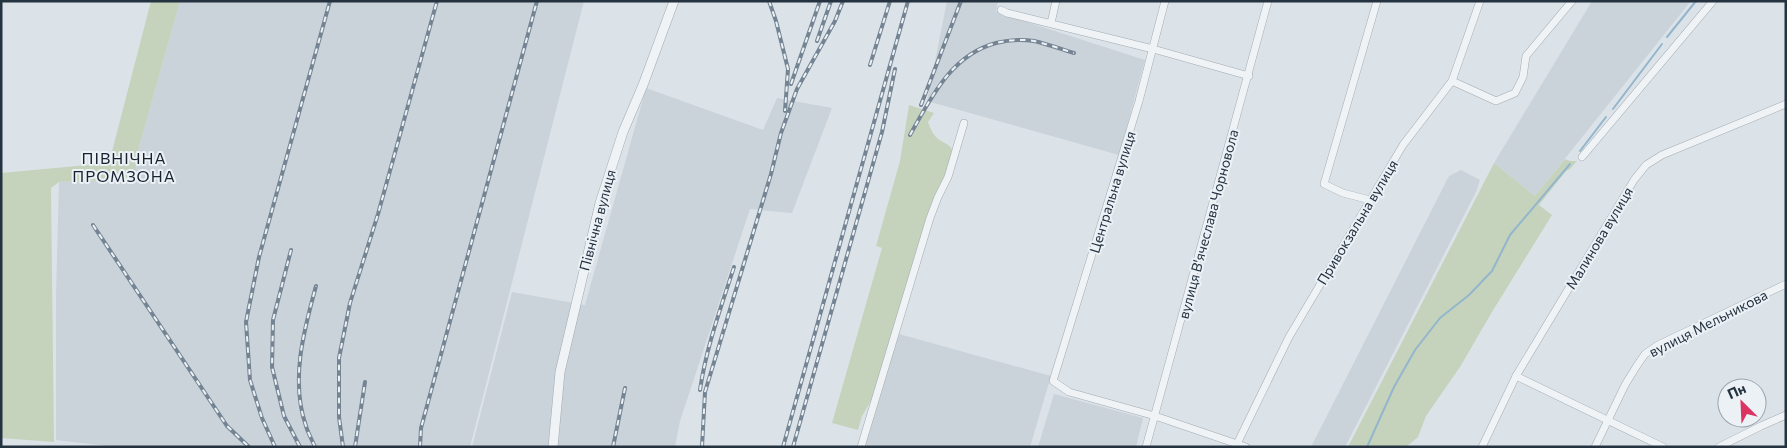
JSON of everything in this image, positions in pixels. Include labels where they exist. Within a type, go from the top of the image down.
[{"type":"street","name":"Північна вулиця","points":[[552,447],[560,372],[600,203],[615,155],[674,1]]},
{"type":"street","points":[[1051,23],[1056,1]]},
{"type":"street","name":"Центральна вулиця","points":[[1155,416],[1069,392],[1054,381],[1139,101],[1165,1]]},
{"type":"street","name":"вулиця В'ячеслава Чорновола","points":[[1146,447],[1268,1]]},
{"type":"street","points":[[1370,200],[1343,193],[1324,184],[1376,1]]},
{"type":"street","name":"Привокзальна вулиця","points":[[1237,445],[1289,337],[1403,145],[1452,81],[1480,1]]},
{"type":"street","points":[[1452,81],[1496,101],[1516,93],[1523,76],[1526,56],[1572,1]]},
{"type":"street","points":[[1582,157],[1713,1]]},
{"type":"street","points":[[1001,10],[1248,76]]},
{"type":"street","name":"Малинова вулиця","points":[[1482,447],[1516,376],[1634,180],[1646,165],[1662,156],[1786,104]]},
{"type":"street","points":[[861,447],[930,218],[948,177],[964,123]]},
{"type":"street","name":"вулиця Мельникова","points":[[1595,447],[1625,385],[1645,354],[1786,284]]},
{"type":"street","points":[[1516,376],[1664,447]]},
{"type":"street","points":[[1719,447],[1786,415]]},
{"type":"street","points":[[1155,416],[1246,447]]},
{"type":"shaded area","points":[[180,1],[584,1],[470,447],[116,447],[56,440],[56,296],[59,182],[136,179],[136,158]]},
{"type":"shaded area","points":[[947,1],[998,1],[996,12],[1145,60],[1119,155],[927,101]]},
{"type":"shaded area","points":[[1592,1],[1691,1],[1535,196],[1494,163]]},
{"type":"shaded area","points":[[646,88],[763,130],[777,98],[832,108],[792,213],[750,209],[680,421],[675,447],[472,447],[512,292],[585,305]]},
{"type":"shaded area","points":[[1461,170],[1480,180],[1476,192],[1345,447],[1311,447],[1449,176]]},
{"type":"shaded area","points":[[899,334],[1051,376],[1030,447],[865,447]]},
{"type":"shaded area","points":[[1054,394],[1143,418],[1136,447],[1038,447]]},
{"type":"green space","points":[[151,1],[180,1],[136,158],[136,179],[59,182],[51,188],[54,442],[1,438],[1,173],[109,163]]},
{"type":"green space","points":[[909,105],[934,113],[928,122],[932,132],[952,149],[946,173],[935,194],[872,399],[862,416],[858,430],[832,423],[882,248],[876,246],[900,161]]},
{"type":"green space","points":[[1565,159],[1577,161],[1566,171],[1539,205],[1552,215],[1460,367],[1426,416],[1418,437],[1406,447],[1348,447],[1494,163],[1535,196]]},
{"type":"waterway","points":[[1667,37],[1696,1]]},
{"type":"waterway","points":[[1613,109],[1662,44]]},
{"type":"waterway","points":[[1580,151],[1606,117]]},
{"type":"waterway","points":[[1367,447],[1394,387],[1415,350],[1440,318],[1469,295],[1492,271],[1510,235],[1570,164]]},
{"type":"railway","points":[[275,447],[262,418],[250,380],[246,322],[259,257],[330,1]]},
{"type":"railway","points":[[343,447],[339,417],[339,358],[350,303],[378,214],[437,1]]},
{"type":"railway","points":[[420,447],[421,428],[537,1]]},
{"type":"railway","points":[[769,1],[788,69],[785,111]]},
{"type":"railway","points":[[791,84],[820,1]]},
{"type":"railway","points":[[817,41],[831,1]]},
{"type":"railway","points":[[702,447],[705,392],[771,174],[781,133],[797,89],[835,21],[843,1]]},
{"type":"railway","points":[[870,65],[890,1]]},
{"type":"railway","points":[[783,447],[908,1]]},
{"type":"railway","points":[[921,105],[961,1]]},
{"type":"railway","points":[[910,135],[944,80],[967,57],[980,49],[996,43],[1024,40],[1039,42],[1074,53]]},
{"type":"railway","points":[[793,447],[882,132],[895,69]]},
{"type":"railway","points":[[93,225],[227,426],[249,447]]},
{"type":"railway","points":[[291,250],[273,320],[272,367],[284,416],[300,447]]},
{"type":"railway","points":[[700,390],[710,343],[734,267]]},
{"type":"railway","points":[[315,447],[301,409],[299,373],[303,338],[316,286]]},
{"type":"railway","points":[[355,447],[365,382]]},
{"type":"railway","points":[[613,447],[625,388]]},
{"type":"district","name":"ПІВНІЧНА ПРОМЗОНА","points":[[124,166]]}]
